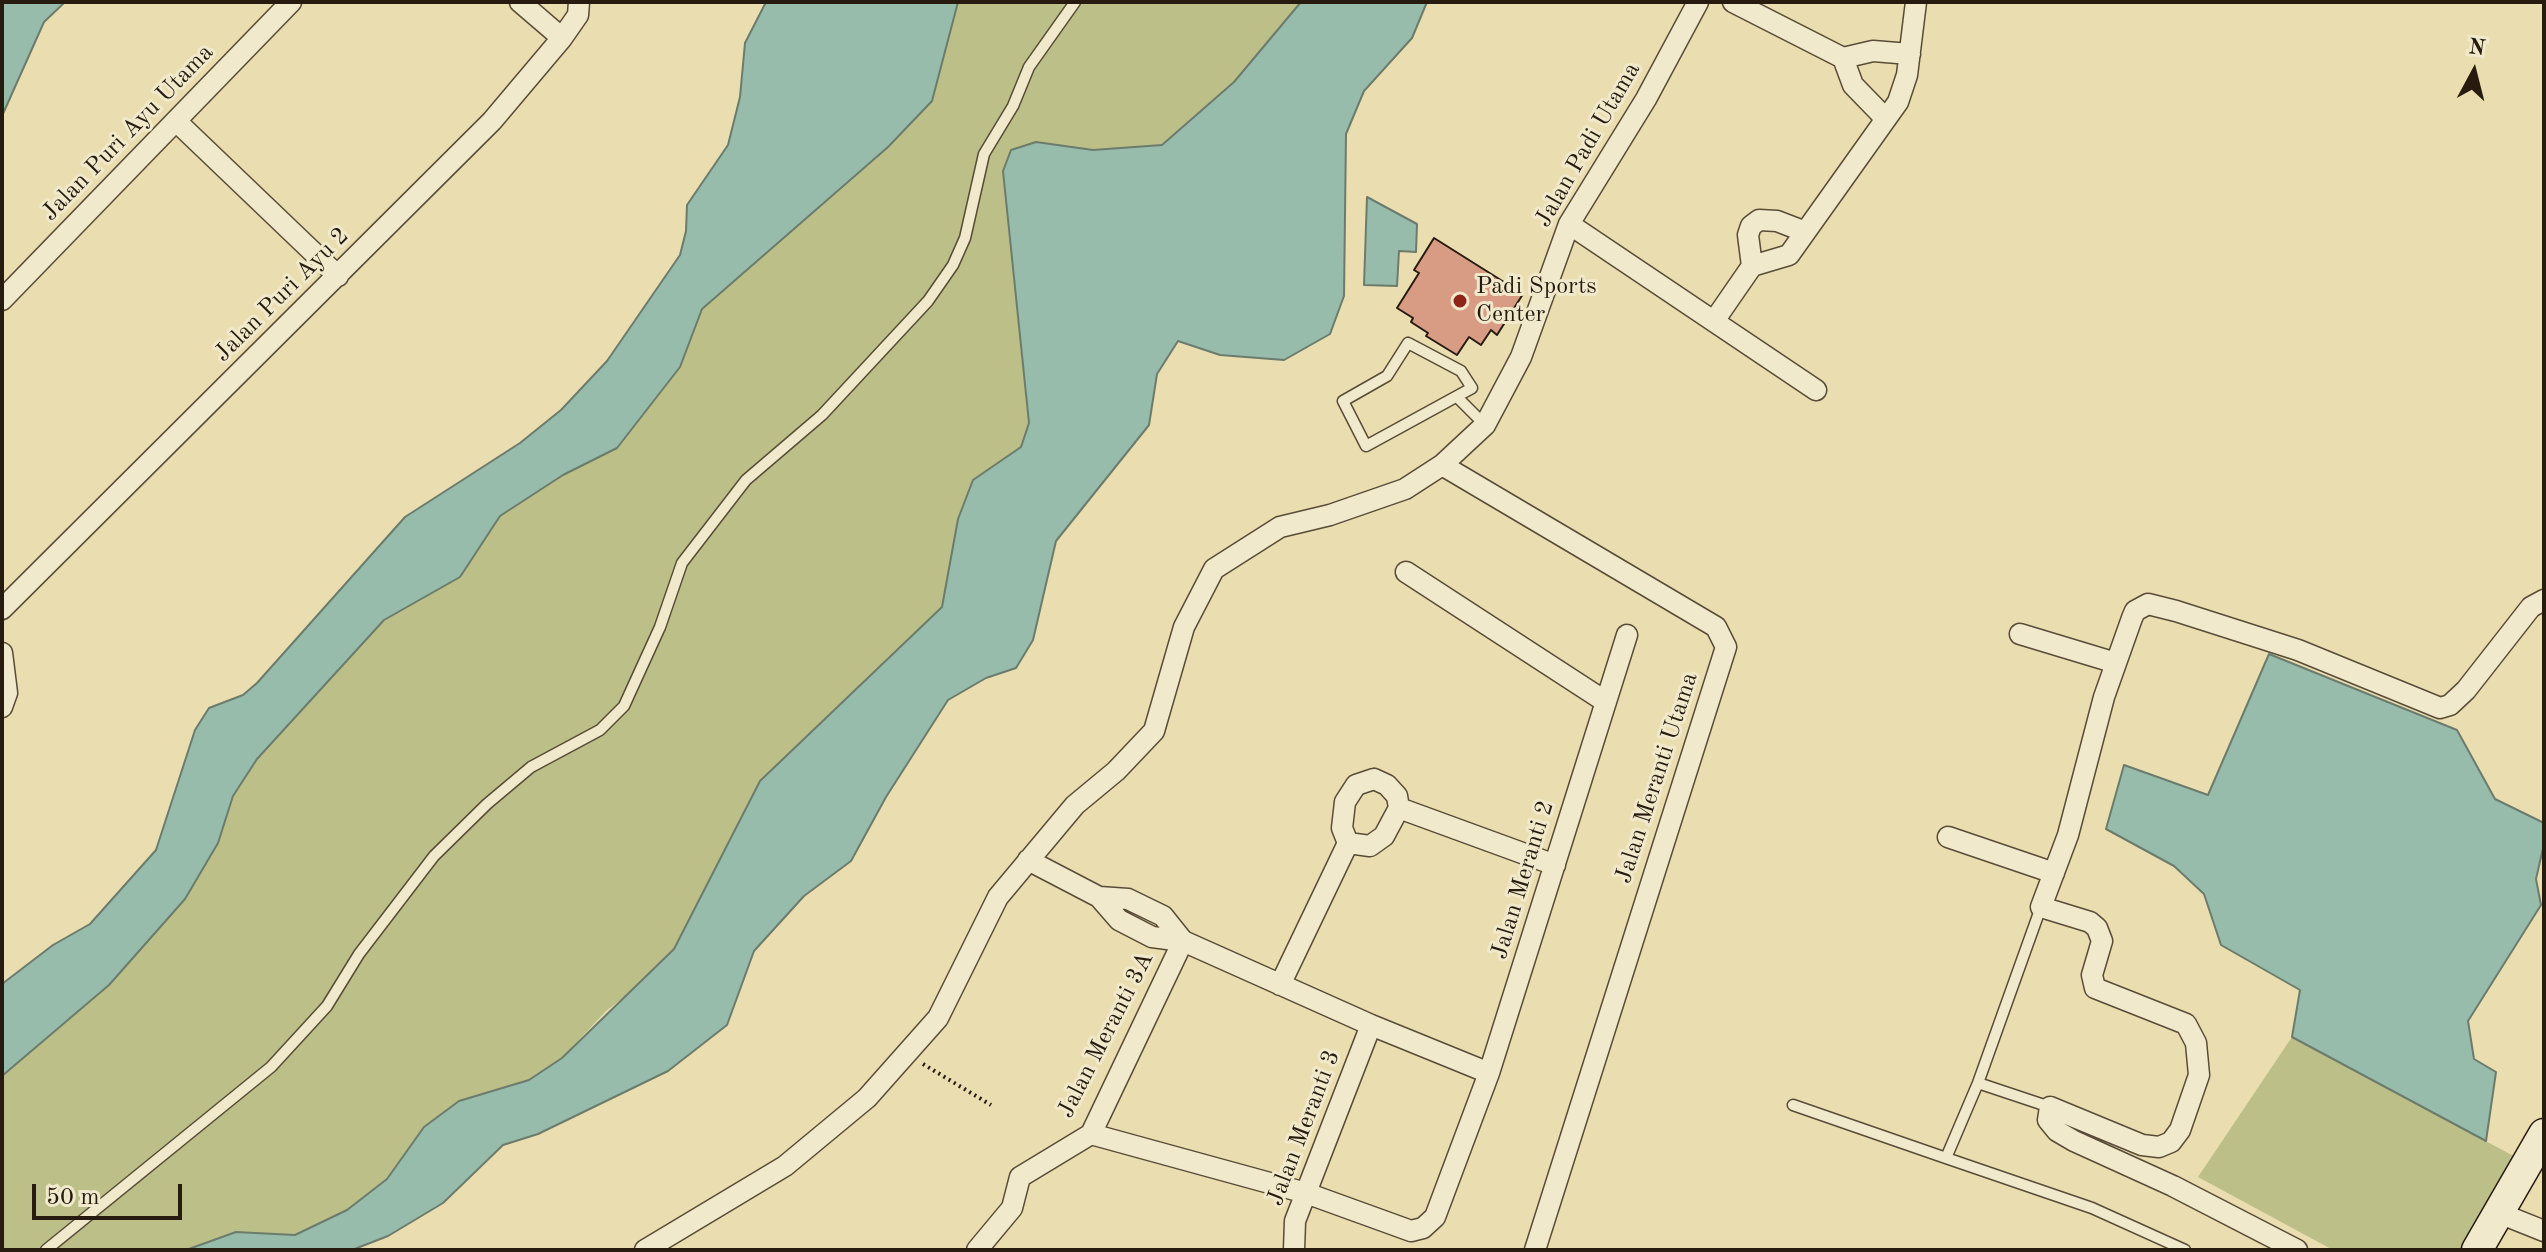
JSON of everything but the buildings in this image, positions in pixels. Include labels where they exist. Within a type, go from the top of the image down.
[{"type":"main road","points":[[2477,1250],[2540,1151]]},
{"type":"street","name":"Jalan Puri Ayu Utama","points":[[2,300],[291,2]]},
{"type":"street","points":[[520,2],[562,38]]},
{"type":"street","name":"Jalan Puri Ayu 2","points":[[2,609],[492,121],[562,38],[578,15],[579,2]]},
{"type":"street","name":"Jalan Padi Utama","points":[[645,1250],[785,1166],[867,1098],[908,1054],[938,1018],[998,897],[1075,805],[1116,771],[1154,731],[1184,627],[1214,569],[1280,527],[1373,502],[1405,489],[1442,465],[1485,425],[1521,357],[1569,224],[1646,99],[1698,2]]},
{"type":"street","points":[[1733,2],[1843,58],[1873,51],[1910,54]]},
{"type":"street","points":[[1714,321],[1752,266],[1789,255],[1803,231],[1898,102],[1910,54],[1916,2]]},
{"type":"street","points":[[1843,58],[1853,85],[1885,118]]},
{"type":"street","points":[[176,121],[338,276]]},
{"type":"street","points":[[1752,266],[1748,235],[1751,226],[1759,220],[1777,221],[1803,231]]},
{"type":"street","points":[[1569,224],[1816,390]]},
{"type":"street","name":"Jalan Meranti Utama","points":[[1442,465],[1716,627],[1726,647],[1535,1250]]},
{"type":"street","points":[[1406,572],[1606,702]]},
{"type":"street","points":[[2297,1250],[2187,1193],[2074,1141],[2048,1120],[2050,1107],[2142,1145],[2159,1147],[2171,1142],[2189,1110],[2199,1075],[2198,1053],[2192,1032],[2178,1018],[2095,988],[2092,975],[2102,941],[2097,928],[2090,922],[2041,907],[2135,611],[2148,604],[2298,650],[2440,708],[2450,705],[2466,690],[2531,607],[2544,600]]},
{"type":"street","points":[[2020,634],[2116,663]]},
{"type":"street","name":"Jalan Meranti 2","points":[[1091,1134],[1306,1193],[1411,1231],[1423,1228],[1435,1217],[1489,1073],[1627,635]]},
{"type":"street","points":[[2,653],[7,693],[2,707]]},
{"type":"street","points":[[1280,985],[1348,843],[1342,828],[1345,802],[1356,785],[1374,779],[1387,785],[1397,796],[1399,808],[1384,836],[1370,846],[1348,843]]},
{"type":"street","points":[[1399,808],[1555,865]]},
{"type":"street","points":[[1948,837],[2054,873]]},
{"type":"street","points":[[1028,860],[1099,897],[1119,920],[1152,937],[1183,941],[1371,1025],[1489,1073]]},
{"type":"street","name":"Jalan Meranti 3A","points":[[977,1250],[1012,1208],[1020,1177],[1091,1134],[1183,941]]},
{"type":"street","name":"Jalan Meranti 3","points":[[1294,1250],[1295,1221],[1371,1025]]},
{"type":"street","points":[[2499,1213],[2544,1231]]},
{"type":"lane","points":[[46,1250],[271,1067],[327,1006],[359,954],[434,856],[487,804],[531,767],[600,730],[624,706],[660,627],[682,563],[746,480],[822,415],[928,301],[953,265],[965,238],[984,154],[1013,106],[1029,67],[1075,2]]},
{"type":"lane","points":[[1408,343],[1461,371],[1472,388],[1458,398],[1366,446],[1343,401],[1387,376],[1408,343]]},
{"type":"lane","points":[[1458,398],[1485,425]]},
{"type":"lane","points":[[1946,1158],[1978,1083],[2041,907]]},
{"type":"lane","points":[[1978,1083],[2050,1107]]},
{"type":"lane","points":[[1793,1105],[2092,1208],[2185,1250]]},
{"type":"path","points":[[908,1054],[991,1105]]},
{"type":"green space","points":[[958,2],[1301,2],[1234,82],[1162,145],[1093,150],[1036,142],[1003,171],[1029,423],[1021,447],[973,480],[958,519],[942,607],[760,781],[674,949],[645,981],[606,1011],[562,1058],[529,1080],[459,1101],[424,1127],[387,1179],[347,1210],[295,1235],[236,1232],[186,1250],[2,1250],[2,1076],[109,985],[185,899],[218,843],[233,796],[257,759],[384,620],[460,577],[500,516],[563,475],[617,448],[680,367],[702,309],[888,147],[932,101]]},
{"type":"green space","points":[[2292,1037],[2534,1167],[2489,1250],[2333,1250],[2198,1177]]},
{"type":"shaded area","points":[[2,2],[65,2],[44,22],[2,116]]},
{"type":"shaded area","points":[[766,2],[958,2],[932,101],[888,147],[702,309],[680,367],[617,448],[563,475],[500,516],[460,577],[384,620],[257,759],[233,796],[218,843],[185,899],[109,985],[2,1076],[2,984],[53,945],[90,924],[156,850],[195,730],[209,708],[243,695],[257,683],[405,517],[520,443],[561,410],[607,361],[680,255],[686,231],[687,205],[728,145],[740,97],[745,43]]},
{"type":"shaded area","points":[[1301,2],[1427,2],[1412,38],[1364,91],[1346,134],[1344,296],[1330,334],[1284,360],[1220,355],[1178,341],[1157,374],[1149,425],[1056,541],[1033,640],[1016,668],[986,678],[948,700],[886,797],[851,861],[804,896],[754,951],[727,1025],[668,1071],[538,1134],[503,1145],[443,1203],[388,1236],[352,1250],[186,1250],[236,1232],[295,1235],[347,1210],[387,1179],[424,1127],[459,1101],[529,1080],[562,1058],[674,949],[760,781],[942,607],[958,519],[973,480],[1021,447],[1029,423],[1003,171],[1011,150],[1036,142],[1093,150],[1162,145],[1234,82]]},
{"type":"shaded area","points":[[1367,197],[1417,224],[1416,252],[1399,251],[1397,286],[1364,285]]},
{"type":"shaded area","points":[[2269,654],[2457,730],[2495,799],[2544,823],[2544,844],[2536,879],[2541,905],[2468,1021],[2474,1059],[2496,1072],[2486,1141],[2292,1037],[2300,990],[2221,945],[2204,894],[2174,866],[2106,829],[2124,765],[2208,795]]},
{"type":"place","name":"Padi Sports Center","points":[[1460,301]]}]
